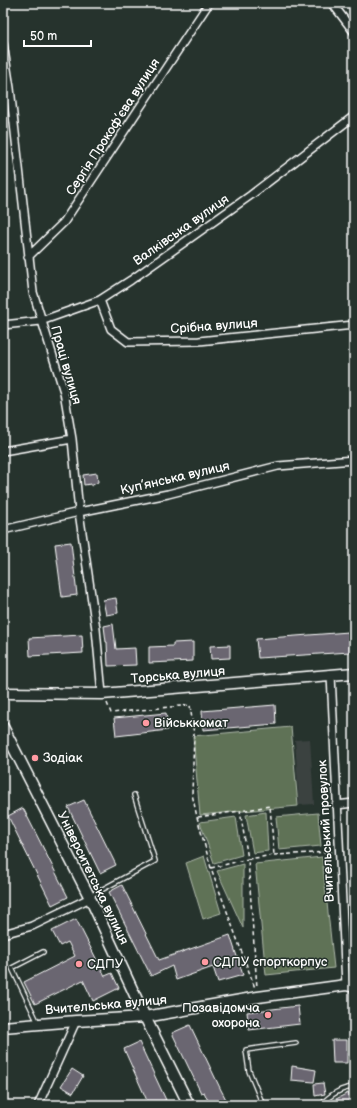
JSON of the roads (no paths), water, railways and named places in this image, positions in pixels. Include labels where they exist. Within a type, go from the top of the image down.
[{"type":"street","name":"Сергія Прокоф’єва вулиця","points":[[28,257],[64,222],[209,3]]},
{"type":"street","points":[[332,3],[354,32]]},
{"type":"street","name":"Праці вулиця","points":[[3,43],[10,88],[33,292],[64,392],[72,439],[79,512],[96,629],[102,694]]},
{"type":"street","name":"Валківська вулиця","points":[[3,325],[41,321],[100,300],[131,280],[251,195],[354,116]]},
{"type":"street","name":"Срібна вулиця","points":[[100,300],[111,329],[128,342],[199,341],[354,325]]},
{"type":"street","points":[[3,451],[72,439]]},
{"type":"street","name":"Куп’янська вулиця","points":[[3,530],[79,512],[168,494],[278,466],[354,460]]},
{"type":"street","name":"Торська вулиця","points":[[3,693],[102,694],[354,673]]},
{"type":"street","name":"Вчительський провулок","points":[[331,675],[336,805],[350,986]]},
{"type":"street","name":"Університетська вулиця","points":[[3,727],[89,897],[145,1017],[189,1105]]},
{"type":"street","points":[[336,805],[354,802]]},
{"type":"street","points":[[3,934],[32,926],[89,897]]},
{"type":"street","name":"Вчительська вулиця","points":[[3,1027],[145,1017],[258,998],[350,986]]},
{"type":"street","points":[[38,1105],[76,1021]]},
{"type":"lane","points":[[89,897],[155,861],[134,795]]},
{"type":"lane","points":[[39,1024],[12,968],[43,952]]},
{"type":"lane","points":[[263,1105],[249,1071],[246,1050],[296,1043]]},
{"type":"lane","points":[[321,1105],[333,1094],[349,1087],[354,1087]]},
{"type":"place","name":"Військкомат","points":[[146,723]]},
{"type":"place","name":"Зодіак","points":[[35,758]]},
{"type":"place","name":"СДПУ спорткорпус","points":[[205,962]]},
{"type":"place","name":"СДПУ","points":[[79,964]]},
{"type":"place","name":"Позавідомча охорона","points":[[268,1015]]}]
